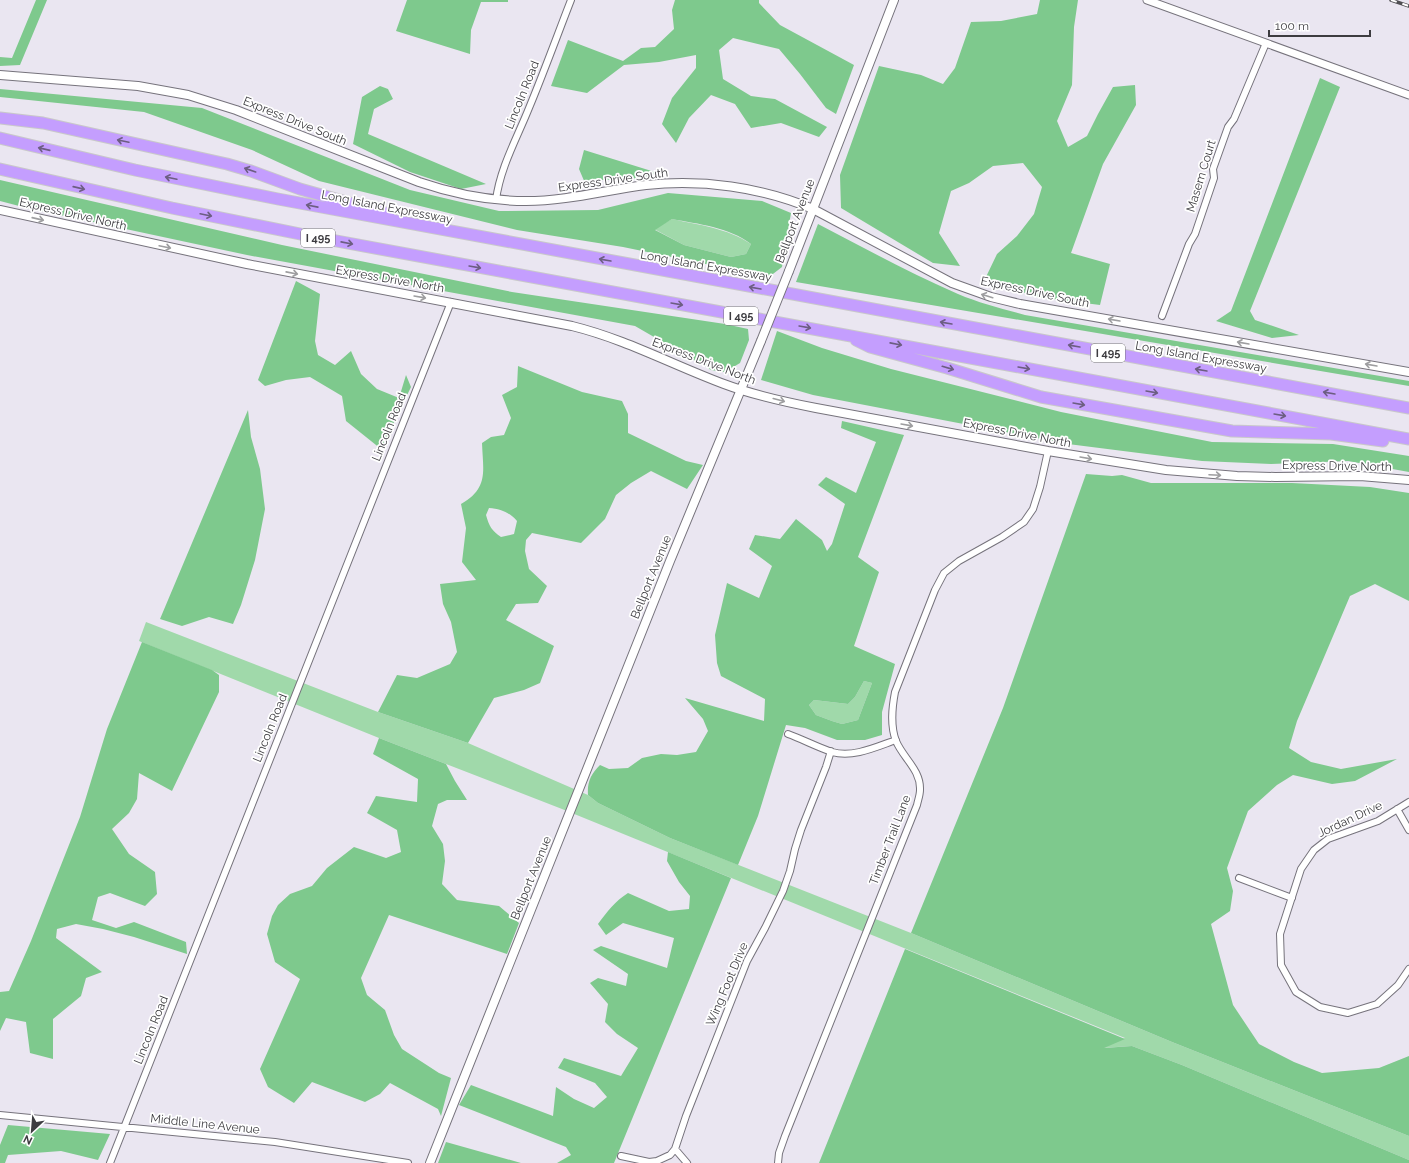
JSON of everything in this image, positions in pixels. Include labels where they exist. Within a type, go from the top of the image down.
[{"type":"highway","points":[[0,118],[43,123],[227,164],[251,171],[286,185],[383,212],[433,228]]},
{"type":"highway","name":"Long Island Expressway","points":[[0,138],[183,180],[433,228],[1409,408]]},
{"type":"highway","name":"I 495","points":[[0,169],[268,228],[1409,439]]},
{"type":"highway","points":[[844,335],[870,347],[947,368],[1041,397],[1232,431],[1331,434],[1386,442],[1409,439]]},
{"type":"main road","name":"Bellport Avenue","points":[[430,1163],[667,568],[742,390],[894,0]]},
{"type":"main road","name":"Express Drive South","points":[[0,75],[138,86],[188,95],[229,108],[419,182],[457,194],[496,200],[553,200],[646,185],[689,183],[718,185],[750,190],[782,198],[812,209],[940,278],[991,297],[1020,304],[1409,372]]},
{"type":"main road","name":"Express Drive North","points":[[0,210],[204,255],[556,322],[589,330],[617,340],[702,376],[742,390],[816,408],[1048,451],[1130,465],[1201,474],[1275,477],[1360,476],[1409,480]]},
{"type":"street","name":"Lincoln Road","points":[[496,200],[501,175],[530,107],[571,0]]},
{"type":"street","points":[[1147,0],[1409,94]]},
{"type":"street","name":"Masem Court","points":[[1162,316],[1189,244],[1195,234],[1214,178],[1213,169],[1228,127],[1234,119],[1266,43]]},
{"type":"street","name":"Lincoln Road","points":[[110,1163],[451,302]]},
{"type":"street","name":"Timber Trail Lane","points":[[778,1163],[779,1153],[791,1122],[917,805],[920,791],[920,779],[896,740],[892,723],[892,710],[895,692],[935,590],[944,573],[958,561],[1002,537],[1024,522],[1033,509],[1040,487],[1048,451]]},
{"type":"street","points":[[788,734],[831,752],[840,753],[862,751],[896,740]]},
{"type":"street","name":"Wing Foot Drive","points":[[675,1149],[686,1116],[747,961],[783,891],[801,830],[831,752]]},
{"type":"street","name":"Jordan Drive","points":[[1409,802],[1378,821],[1328,839],[1314,850],[1301,869],[1280,934],[1281,965],[1296,992],[1320,1007],[1348,1013],[1377,1004],[1398,985],[1409,969]]},
{"type":"street","name":"Jordan Drive","points":[[1397,809],[1409,830]]},
{"type":"street","points":[[1239,878],[1292,898]]},
{"type":"street","name":"Middle Line Avenue","points":[[0,1115],[275,1142],[408,1163]]},
{"type":"street","points":[[621,1156],[653,1162],[664,1158],[675,1149],[687,1163]]},
{"type":"green space","points":[[36,0],[47,0],[20,65],[0,66],[0,57],[12,58]]},
{"type":"green space","points":[[407,0],[508,0],[508,2],[481,2],[471,30],[470,54],[396,31]]},
{"type":"green space","points":[[675,0],[759,0],[759,3],[780,25],[854,65],[836,114],[826,108],[779,49],[733,38],[719,50],[723,79],[751,96],[775,99],[827,127],[819,137],[781,123],[751,128],[735,104],[711,95],[689,118],[676,143],[662,124],[672,98],[696,68],[696,55],[659,62],[624,65],[587,93],[551,86],[568,40],[623,61],[641,48],[655,47],[674,29],[672,10]]},
{"type":"green space","points":[[1040,0],[1078,0],[1074,27],[1072,85],[1057,121],[1068,147],[1087,136],[1113,87],[1135,85],[1136,105],[1103,164],[1071,253],[1110,264],[1100,305],[1037,297],[985,279],[997,254],[1017,236],[1034,214],[1042,187],[1023,163],[993,166],[969,183],[951,191],[939,233],[960,266],[933,263],[841,208],[840,175],[879,66],[921,75],[943,84],[955,68],[971,22],[1001,21],[1037,14]]},
{"type":"green space","points":[[1320,78],[1340,87],[1250,311],[1255,320],[1299,335],[1272,338],[1216,321],[1231,311]]},
{"type":"green space","points":[[380,86],[388,89],[393,99],[374,109],[368,134],[486,184],[461,189],[410,172],[353,144],[362,97]]},
{"type":"green space","points":[[0,89],[202,108],[410,190],[499,211],[598,210],[668,193],[762,201],[791,213],[782,267],[769,277],[623,247],[517,230],[319,181],[252,150],[144,112],[0,97]],"holes":[[[672,219],[723,230],[742,238],[751,244],[746,254],[731,257],[684,245],[655,230]]]},
{"type":"green space","points":[[584,150],[658,173],[640,178],[602,180],[585,183],[579,169]]},
{"type":"green space","points":[[0,180],[282,245],[512,292],[725,324],[748,329],[749,340],[740,363],[725,372],[711,370],[635,326],[247,255],[23,207],[0,201]]},
{"type":"green space","points":[[672,219],[703,225],[723,231],[751,244],[746,254],[731,257],[684,245],[654,229]]},
{"type":"green space","points":[[818,224],[887,260],[958,294],[1025,315],[1409,381],[1409,386],[796,282]]},
{"type":"green space","points":[[296,281],[320,294],[315,341],[318,355],[335,365],[351,351],[361,374],[377,389],[399,398],[406,375],[411,387],[381,449],[346,421],[342,396],[310,377],[286,380],[265,386],[258,380]]},
{"type":"green space","points":[[777,331],[822,348],[891,369],[1061,412],[1212,442],[1333,444],[1409,456],[1409,472],[1348,461],[1271,464],[1202,461],[1068,444],[813,395],[761,380]]},
{"type":"green space","points":[[518,366],[582,392],[622,401],[628,414],[628,433],[686,461],[703,465],[687,489],[651,471],[631,483],[616,495],[605,519],[581,543],[532,533],[526,540],[525,551],[529,569],[547,586],[538,603],[516,604],[506,620],[554,646],[540,683],[524,690],[494,698],[468,743],[378,712],[397,675],[417,678],[450,664],[457,652],[451,622],[443,604],[440,584],[476,580],[462,562],[466,528],[461,504],[476,492],[480,485],[483,470],[482,443],[491,437],[504,435],[511,418],[502,395],[517,387]],"holes":[[[489,508],[508,513],[517,521],[514,534],[501,537],[495,533],[486,515]]]},
{"type":"green space","points":[[248,410],[251,437],[260,469],[265,509],[255,560],[241,605],[233,624],[209,617],[182,626],[160,619]]},
{"type":"green space","points":[[842,421],[904,435],[858,557],[879,572],[854,646],[895,664],[882,712],[882,735],[865,740],[837,740],[805,728],[786,725],[758,816],[738,865],[670,838],[598,803],[588,795],[589,782],[592,775],[600,765],[609,769],[628,768],[642,758],[661,754],[677,755],[696,752],[708,731],[703,719],[685,698],[764,721],[765,699],[721,676],[717,663],[715,635],[727,583],[759,598],[772,566],[749,549],[755,535],[780,539],[796,519],[822,540],[827,551],[832,544],[845,504],[818,485],[826,477],[856,493],[876,442],[841,428]],"holes":[[[864,681],[872,683],[858,720],[842,724],[832,721],[816,715],[809,705],[814,700],[848,704],[855,697]]]},
{"type":"green space","points":[[1086,474],[1112,476],[1122,475],[1151,483],[1292,483],[1370,487],[1409,493],[1409,601],[1375,584],[1350,596],[1297,721],[1289,748],[1311,762],[1341,769],[1397,759],[1355,781],[1332,784],[1293,775],[1277,785],[1248,811],[1227,868],[1233,891],[1230,911],[1211,924],[1233,1005],[1259,1044],[1294,1062],[1322,1073],[1379,1068],[1409,1056],[1409,1136],[1172,1042],[911,933],[1003,708]]},
{"type":"green space","points":[[146,622],[378,712],[468,743],[588,795],[598,803],[670,838],[911,933],[1172,1042],[1409,1136],[1409,1160],[1182,1065],[1132,1046],[1102,1048],[1125,1038],[562,809],[379,738],[139,641]]},
{"type":"green space","points":[[142,642],[212,670],[219,675],[219,692],[172,791],[139,773],[137,799],[129,813],[112,829],[129,854],[155,872],[157,894],[145,906],[110,893],[98,897],[92,920],[116,928],[134,922],[186,942],[187,954],[103,929],[76,924],[57,929],[56,938],[102,972],[86,978],[81,996],[53,1019],[53,1059],[30,1053],[26,1022],[6,1018],[0,1031],[0,992],[9,991],[31,941],[80,817],[107,729]]},
{"type":"green space","points":[[864,681],[872,683],[858,720],[842,724],[832,721],[816,715],[809,705],[814,700],[848,704],[855,697]]},
{"type":"green space","points":[[379,738],[446,764],[467,800],[447,800],[438,804],[432,826],[443,844],[445,861],[442,884],[457,900],[499,906],[519,923],[507,954],[389,915],[361,978],[367,995],[385,1010],[394,1035],[402,1049],[439,1073],[451,1078],[441,1116],[438,1109],[390,1083],[380,1094],[365,1102],[312,1082],[294,1103],[268,1087],[260,1069],[300,979],[275,962],[267,934],[272,916],[278,905],[290,894],[312,886],[327,868],[354,847],[386,858],[401,852],[397,830],[367,813],[376,796],[417,802],[418,779],[373,754]]},
{"type":"green space","points":[[668,852],[731,878],[614,1163],[557,1163],[571,1155],[566,1147],[459,1105],[471,1085],[553,1116],[556,1087],[574,1099],[594,1108],[607,1097],[595,1083],[558,1068],[564,1058],[621,1076],[638,1048],[617,1034],[605,1022],[608,1004],[590,983],[598,978],[626,986],[628,974],[593,950],[601,946],[667,968],[674,938],[623,923],[606,935],[598,924],[615,903],[628,893],[669,911],[689,909],[690,896],[679,882],[667,861]]},
{"type":"green space","points":[[905,949],[1125,1039],[1104,1048],[1132,1046],[1182,1065],[1409,1160],[1409,1163],[819,1163]]},
{"type":"green space","points":[[8,1125],[110,1134],[98,1160],[61,1151],[8,1155],[5,1163],[0,1163],[0,1145]]},
{"type":"green space","points":[[446,1142],[521,1163],[438,1163]]},
{"type":"railway","points":[[1391,0],[1409,6]]}]
